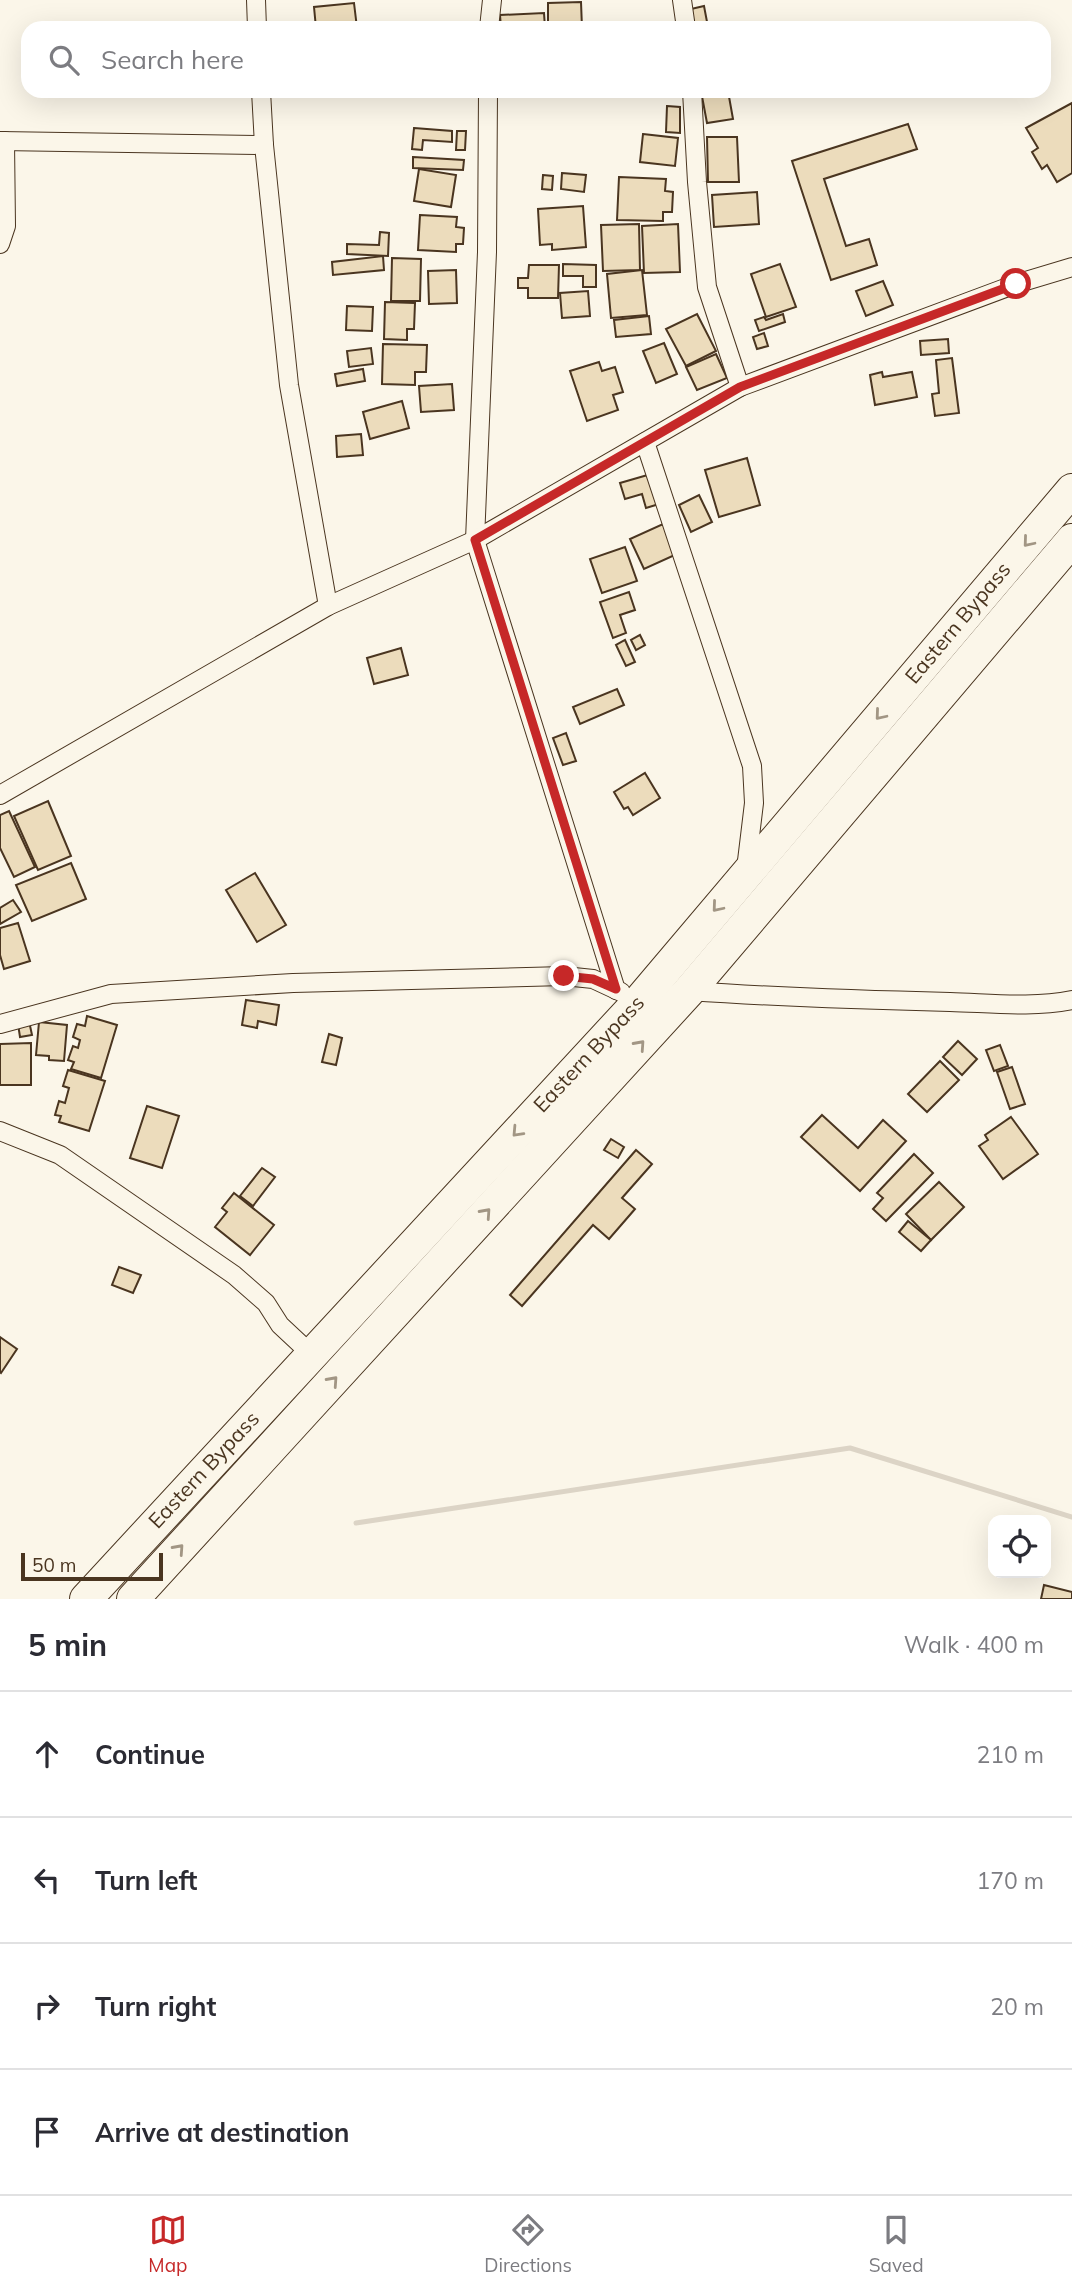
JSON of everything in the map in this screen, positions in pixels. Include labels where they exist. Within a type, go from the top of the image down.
[{"type":"highway","name":"Eastern Bypass","points":[[86,1599],[311,1354],[628,995],[746,872],[1072,490]]},
{"type":"highway","name":"Eastern Bypass","points":[[133,1599],[689,991],[1072,540]]},
{"type":"street","points":[[256,0],[257,21]]},
{"type":"street","points":[[490,21],[492,0]]},
{"type":"street","points":[[682,0],[685,21]]},
{"type":"street","points":[[261,98],[289,384],[328,606]]},
{"type":"street","points":[[488,98],[487,251],[475,540],[628,995]]},
{"type":"street","points":[[692,98],[707,287],[740,387]]},
{"type":"street","points":[[0,244],[6,226],[2,141],[264,145]]},
{"type":"street","points":[[0,795],[328,606],[475,540],[740,387],[1016,284],[1072,267]]},
{"type":"street","points":[[645,442],[751,766],[754,803],[746,872]]},
{"type":"street","points":[[0,1024],[111,994],[267,985],[564,976],[593,979],[628,995]]},
{"type":"street","points":[[689,991],[814,999],[1016,1003],[1056,1003],[1072,1000]]},
{"type":"street","points":[[0,1131],[61,1155],[233,1275],[266,1303],[280,1325],[311,1354]]},
{"type":"building","points":[[581,2],[582,21],[548,21],[548,3]]},
{"type":"building","points":[[354,3],[356,21],[315,21],[314,7]]},
{"type":"building","points":[[704,6],[707,21],[694,21],[691,9]]},
{"type":"building","points":[[544,13],[545,21],[500,21],[500,15]]},
{"type":"building","points":[[702,98],[729,98],[733,119],[707,123]]},
{"type":"building","points":[[1072,103],[1072,173],[1057,182],[1047,165],[1042,169],[1032,152],[1038,148],[1026,128]]},
{"type":"building","points":[[667,106],[680,107],[680,133],[666,132]]},
{"type":"building","points":[[908,124],[917,149],[824,179],[846,246],[869,239],[877,265],[831,280],[792,161]]},
{"type":"building","points":[[414,128],[452,131],[452,142],[423,140],[422,150],[412,149]]},
{"type":"building","points":[[457,131],[466,131],[465,150],[456,150]]},
{"type":"building","points":[[643,134],[678,138],[675,166],[640,162]]},
{"type":"building","points":[[707,137],[737,137],[739,182],[708,182]]},
{"type":"building","points":[[413,157],[464,160],[463,170],[413,168]]},
{"type":"building","points":[[419,169],[456,175],[451,207],[414,201]]},
{"type":"building","points":[[562,173],[586,175],[584,192],[561,189]]},
{"type":"building","points":[[543,175],[553,176],[552,190],[542,189]]},
{"type":"building","points":[[619,177],[666,179],[665,191],[673,192],[672,212],[663,212],[663,221],[617,220]]},
{"type":"building","points":[[757,192],[759,224],[714,227],[712,195]]},
{"type":"building","points":[[583,206],[586,247],[552,250],[552,244],[540,245],[538,209]]},
{"type":"building","points":[[420,215],[457,217],[456,227],[464,228],[463,244],[456,244],[456,252],[418,250]]},
{"type":"building","points":[[639,224],[640,270],[603,271],[601,225]]},
{"type":"building","points":[[678,224],[680,272],[644,273],[642,226]]},
{"type":"building","points":[[380,232],[389,233],[388,256],[347,254],[347,244],[379,245]]},
{"type":"building","points":[[383,256],[384,270],[333,275],[332,262]]},
{"type":"building","points":[[392,258],[421,259],[420,301],[391,301]]},
{"type":"building","points":[[563,264],[596,265],[596,287],[583,287],[583,276],[563,276]]},
{"type":"building","points":[[780,264],[796,307],[766,317],[751,274]]},
{"type":"building","points":[[529,265],[559,265],[558,298],[528,298],[528,288],[518,288],[518,278],[528,278]]},
{"type":"building","points":[[456,270],[457,303],[429,304],[428,271]]},
{"type":"building","points":[[642,270],[647,315],[611,318],[607,274]]},
{"type":"building","points":[[883,281],[893,305],[866,316],[856,291]]},
{"type":"building","points":[[588,291],[590,316],[562,318],[560,293]]},
{"type":"building","points":[[385,302],[415,303],[414,329],[407,329],[407,340],[384,339]]},
{"type":"building","points":[[347,306],[373,307],[372,331],[346,330]]},
{"type":"building","points":[[697,314],[716,351],[686,366],[666,329]]},
{"type":"building","points":[[783,314],[785,322],[759,331],[755,320],[764,317],[766,320]]},
{"type":"building","points":[[649,316],[651,334],[616,337],[614,320]]},
{"type":"building","points":[[764,333],[768,346],[757,349],[753,337]]},
{"type":"building","points":[[948,339],[949,353],[921,355],[920,341]]},
{"type":"building","points":[[664,343],[677,374],[656,383],[643,351]]},
{"type":"building","points":[[383,344],[427,345],[426,372],[415,372],[415,385],[382,384]]},
{"type":"building","points":[[371,348],[373,364],[349,367],[347,351]]},
{"type":"building","points":[[716,354],[727,378],[697,390],[686,367]]},
{"type":"building","points":[[952,358],[959,413],[935,416],[932,394],[939,393],[936,360]]},
{"type":"building","points":[[599,362],[602,371],[615,367],[623,392],[613,395],[618,410],[587,421],[570,371]]},
{"type":"building","points":[[363,369],[365,381],[337,386],[335,374]]},
{"type":"building","points":[[882,372],[883,377],[912,372],[917,397],[875,405],[870,375]]},
{"type":"building","points":[[452,384],[454,410],[421,412],[419,386]]},
{"type":"building","points":[[402,401],[409,428],[370,439],[363,412]]},
{"type":"building","points":[[361,434],[363,455],[337,457],[336,436]]},
{"type":"building","points":[[747,458],[760,505],[719,517],[705,470]]},
{"type":"building","points":[[651,474],[659,504],[646,508],[642,494],[625,499],[620,483]]},
{"type":"building","points":[[699,495],[712,522],[691,532],[679,505]]},
{"type":"building","points":[[663,524],[677,554],[644,569],[630,539]]},
{"type":"building","points":[[625,547],[637,581],[602,593],[590,559]]},
{"type":"building","points":[[629,592],[635,610],[620,615],[626,633],[613,638],[600,602]]},
{"type":"building","points":[[640,635],[645,645],[636,650],[631,640]]},
{"type":"building","points":[[625,640],[635,662],[626,666],[616,645]]},
{"type":"building","points":[[401,648],[408,675],[374,684],[367,658]]},
{"type":"building","points":[[617,689],[624,705],[580,724],[573,707]]},
{"type":"building","points":[[566,733],[576,761],[563,765],[553,738]]},
{"type":"building","points":[[645,773],[660,798],[633,815],[628,807],[624,809],[614,792]]},
{"type":"building","points":[[48,801],[71,856],[38,870],[14,816]]},
{"type":"building","points":[[9,811],[35,867],[14,877],[0,848],[0,815]]},
{"type":"building","points":[[71,863],[86,899],[32,921],[16,885]]},
{"type":"building","points":[[255,873],[286,925],[257,942],[226,890]]},
{"type":"building","points":[[13,900],[21,912],[0,924],[0,908]]},
{"type":"building","points":[[18,923],[30,961],[4,969],[0,955],[0,928]]},
{"type":"building","points":[[246,1000],[279,1005],[276,1025],[258,1021],[257,1028],[242,1025]]},
{"type":"building","points":[[87,1016],[117,1025],[101,1078],[71,1069],[74,1062],[68,1060],[73,1046],[78,1048],[80,1040],[73,1037],[77,1024],[85,1026]]},
{"type":"building","points":[[29,1021],[32,1035],[20,1037],[18,1024]]},
{"type":"building","points":[[39,1022],[67,1025],[64,1061],[49,1060],[49,1056],[36,1055]]},
{"type":"building","points":[[329,1034],[342,1038],[336,1065],[322,1062]]},
{"type":"building","points":[[958,1041],[977,1059],[962,1075],[943,1057]]},
{"type":"building","points":[[31,1043],[31,1085],[0,1085],[0,1044]]},
{"type":"building","points":[[1000,1045],[1008,1066],[994,1071],[986,1050]]},
{"type":"building","points":[[940,1061],[959,1080],[927,1112],[908,1094]]},
{"type":"building","points":[[1012,1067],[1025,1104],[1010,1109],[997,1072]]},
{"type":"building","points":[[68,1070],[105,1081],[89,1131],[59,1122],[61,1116],[55,1115],[59,1101],[65,1103],[69,1088],[63,1086]]},
{"type":"building","points":[[147,1106],[179,1116],[162,1168],[130,1158]]},
{"type":"building","points":[[822,1115],[858,1148],[883,1120],[906,1141],[860,1191],[801,1137]]},
{"type":"building","points":[[1011,1117],[1038,1154],[1003,1179],[979,1146],[988,1140],[985,1135]]},
{"type":"building","points":[[611,1139],[624,1147],[618,1158],[604,1150]]},
{"type":"building","points":[[636,1150],[652,1164],[622,1198],[635,1209],[609,1239],[593,1225],[522,1306],[510,1295]]},
{"type":"building","points":[[914,1154],[933,1173],[886,1221],[873,1209],[883,1198],[877,1193]]},
{"type":"building","points":[[262,1168],[275,1177],[253,1206],[240,1196]]},
{"type":"building","points":[[939,1182],[964,1207],[931,1240],[906,1214]]},
{"type":"building","points":[[234,1193],[274,1225],[250,1255],[215,1227],[227,1212],[222,1208]]},
{"type":"building","points":[[908,1221],[931,1240],[921,1251],[899,1232]]},
{"type":"building","points":[[119,1267],[141,1275],[133,1293],[112,1285]]},
{"type":"building","points":[[0,1337],[17,1349],[1,1373],[0,1372]]},
{"type":"building","points":[[1044,1585],[1072,1592],[1072,1599],[1041,1599]]},
{"type":"waterway","points":[[356,1523],[850,1448],[1072,1517]]},
{"type":"route","points":[[564,976],[593,979],[616,989],[475,540],[740,387],[1016,284]]}]
